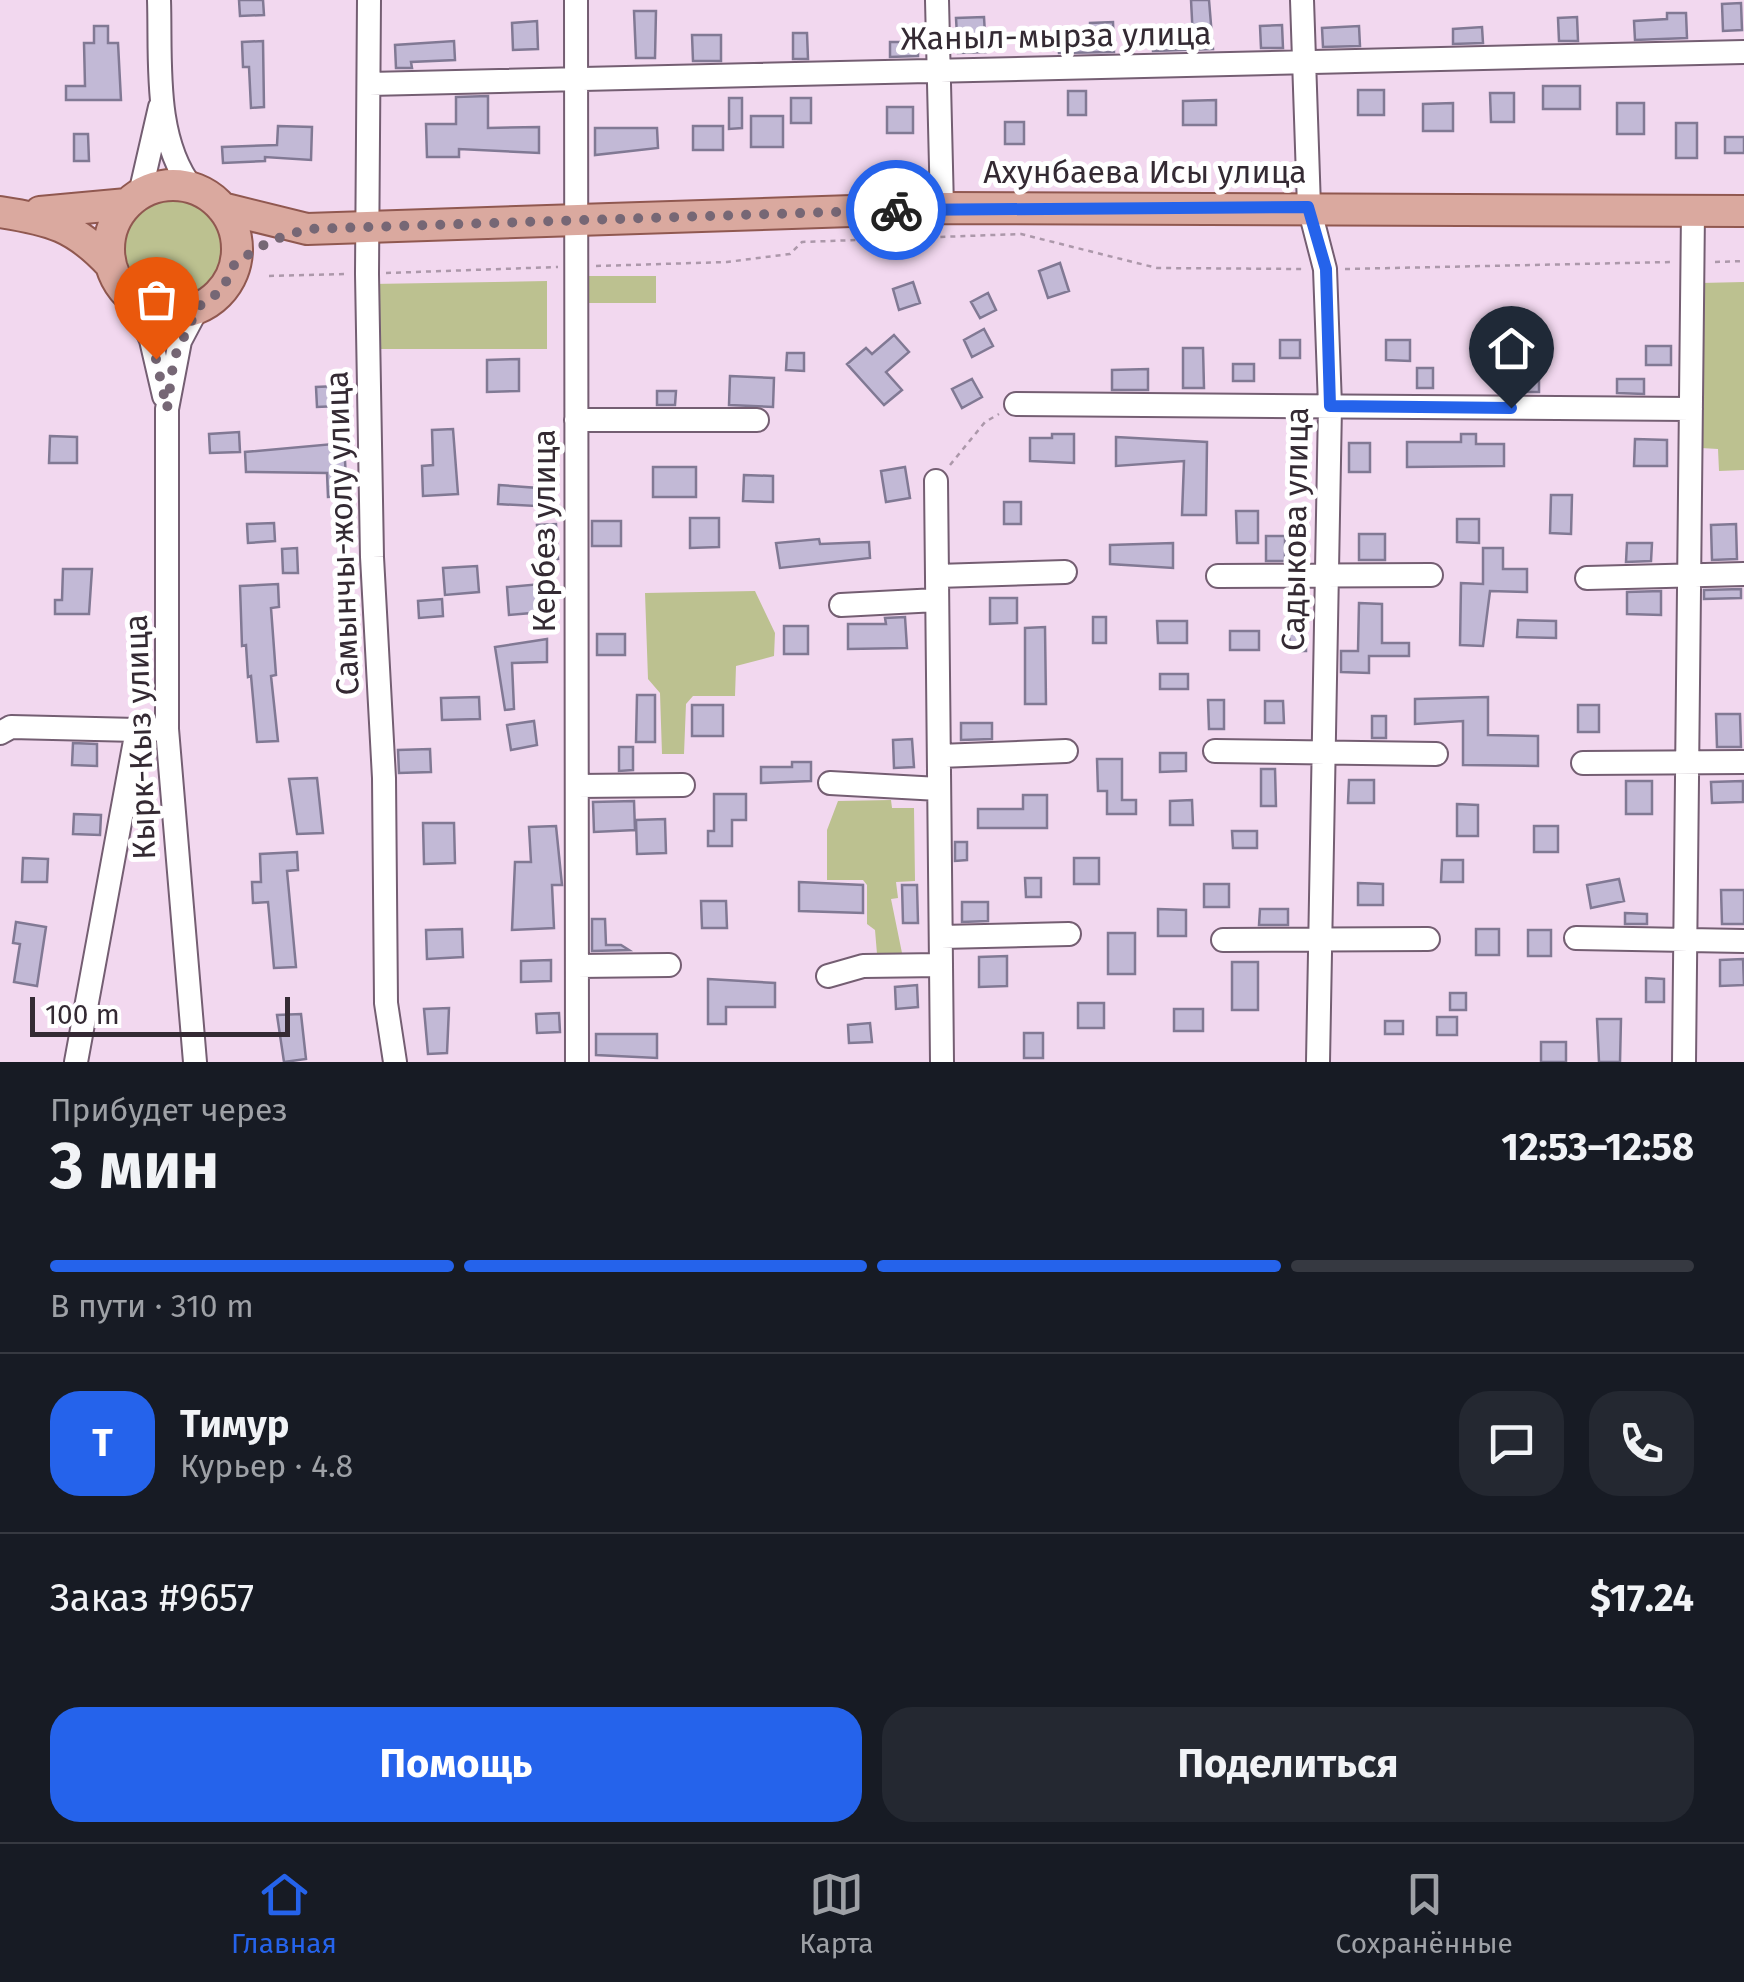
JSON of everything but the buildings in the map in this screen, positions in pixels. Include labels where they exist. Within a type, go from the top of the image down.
[{"type":"main road","points":[[164,186],[192,188],[222,208],[235,233],[235,263],[222,290],[198,307],[169,312],[132,298],[111,265],[78,232],[40,219],[0,212],[134,199],[164,186]]},
{"type":"main road","points":[[111,265],[110,235],[134,199]]},
{"type":"main road","name":"Ахунбаева Исы улица","points":[[222,208],[307,229],[942,208],[1744,211]]},
{"type":"main road","name":"Ахунбаева Исы улица","points":[[235,263],[270,241],[307,229]]},
{"type":"street","points":[[159,0],[162,98],[174,158],[192,188]]},
{"type":"street","name":"Самынчы-жолу улица","points":[[368,0],[372,557],[384,778],[386,1004],[395,1062]]},
{"type":"street","name":"Кербез улица","points":[[576,0],[577,1062]]},
{"type":"street","points":[[937,0],[942,208]]},
{"type":"street","name":"Садыкова улица","points":[[1302,0],[1308,207],[1326,269],[1330,406],[1318,1062]]},
{"type":"street","name":"Жаныл-мырза улица","points":[[370,84],[1744,52]]},
{"type":"street","points":[[134,199],[162,98]]},
{"type":"street","points":[[1684,1062],[1692,211]]},
{"type":"street","name":"Кырк-Кыз улица","points":[[132,298],[152,340],[167,409]]},
{"type":"street","name":"Кырк-Кыз улица","points":[[195,1062],[167,729],[167,409],[174,358],[198,307]]},
{"type":"street","points":[[1016,404],[1691,410]]},
{"type":"street","points":[[576,420],[757,420]]},
{"type":"street","points":[[936,481],[942,1062]]},
{"type":"street","points":[[937,576],[1065,572]]},
{"type":"street","points":[[1588,578],[1744,574]]},
{"type":"street","points":[[1218,576],[1431,575]]},
{"type":"street","points":[[842,605],[937,600]]},
{"type":"street","points":[[0,733],[11,728],[167,729]]},
{"type":"street","points":[[76,1062],[137,730]]},
{"type":"street","points":[[939,756],[1066,751]]},
{"type":"street","points":[[1215,752],[1436,754]]},
{"type":"street","points":[[1583,763],[1744,762]]},
{"type":"street","points":[[830,783],[939,789]]},
{"type":"street","points":[[577,786],[683,785]]},
{"type":"street","points":[[941,937],[1069,934]]},
{"type":"street","points":[[1576,938],[1744,942]]},
{"type":"street","points":[[1223,940],[1428,939]]},
{"type":"street","points":[[577,966],[669,965]]},
{"type":"street","points":[[828,976],[863,966],[942,965]]},
{"type":"path","points":[[269,276],[727,262],[790,254],[802,242],[1021,234],[1157,268],[1326,269],[1744,261]]},
{"type":"path","points":[[936,481],[985,422],[1016,404]]},
{"type":"green space","points":[[173,198],[202,206],[216,220],[224,249],[216,278],[202,292],[173,300],[144,292],[130,278],[122,249],[130,220],[144,206]]},
{"type":"green space","points":[[589,276],[656,276],[656,303],[589,303]]},
{"type":"green space","points":[[547,281],[547,349],[373,349],[371,284]]},
{"type":"green space","points":[[1744,282],[1744,470],[1719,471],[1718,449],[1701,448],[1700,283]]},
{"type":"green space","points":[[755,591],[775,633],[774,656],[736,666],[735,696],[693,696],[686,704],[684,754],[662,754],[660,693],[648,679],[645,593]]},
{"type":"green space","points":[[891,800],[892,808],[914,808],[915,881],[896,882],[898,898],[891,899],[902,953],[877,954],[875,930],[867,924],[867,885],[863,880],[827,880],[827,830],[838,801]]},
{"type":"way so far","points":[[156,359],[167,409],[174,358],[198,307],[222,290],[235,263],[249,252],[307,229],[896,210]]},
{"type":"route","points":[[896,210],[1308,207],[1326,269],[1330,406],[1511,408]]}]
